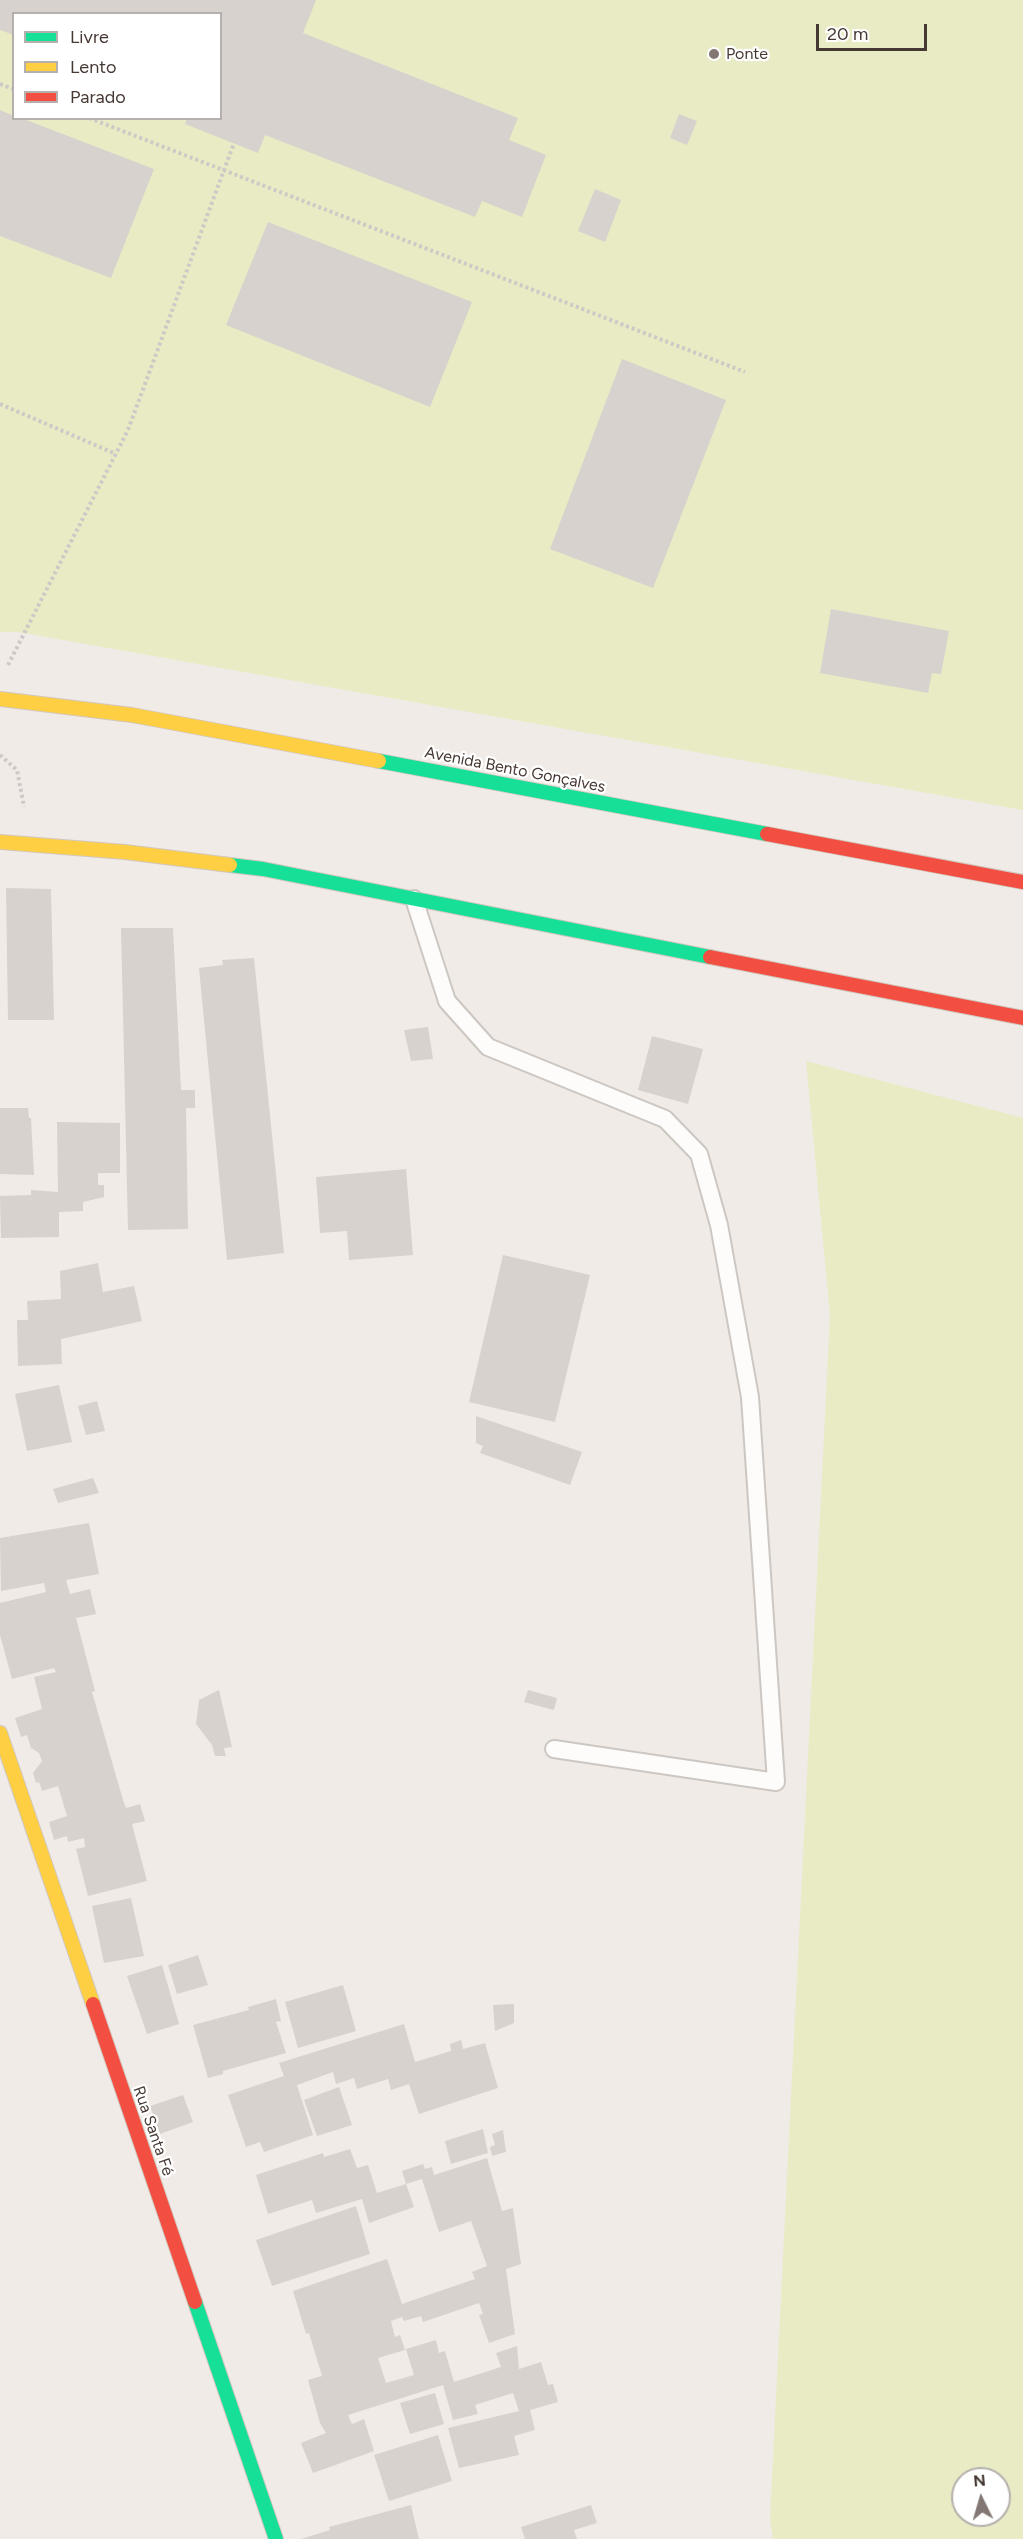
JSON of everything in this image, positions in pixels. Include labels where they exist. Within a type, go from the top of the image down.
[{"type":"main road","name":"Avenida Bento Gonçalves","points":[[0,699],[132,715],[1023,882]]},
{"type":"main road","points":[[0,842],[125,852],[263,869],[1023,1018]]},
{"type":"main road","name":"Rua Santa Fé","points":[[0,1733],[276,2539]]},
{"type":"lane","points":[[414,899],[447,1001],[489,1047],[665,1119],[699,1154],[719,1225],[750,1397],[776,1782],[554,1749]]},
{"type":"path","points":[[94,120],[745,372]]},
{"type":"path","points":[[5,670],[128,430],[234,143]]},
{"type":"path","points":[[0,404],[116,454]]},
{"type":"path","points":[[0,754],[17,770]]},
{"type":"green space","points":[[0,0],[1023,0],[1023,810],[18,632],[0,632]]},
{"type":"green space","points":[[806,1061],[1023,1118],[1023,2539],[773,2539],[770,2518],[830,1315]]},
{"type":"building","points":[[0,0],[316,0],[303,33],[518,118],[509,140],[546,155],[522,217],[482,201],[475,217],[265,135],[258,153],[185,124],[186,120],[222,120],[222,12],[12,12],[12,34],[0,30]]},
{"type":"building","points":[[0,110],[12,115],[12,120],[26,120],[154,169],[111,278],[0,236]]},
{"type":"building","points":[[679,114],[697,121],[687,145],[670,138]]},
{"type":"building","points":[[595,189],[621,200],[605,242],[578,231]]},
{"type":"building","points":[[268,222],[472,302],[430,407],[226,325]]},
{"type":"building","points":[[622,359],[726,400],[653,588],[550,549]]},
{"type":"building","points":[[831,609],[949,631],[941,674],[932,673],[928,693],[820,673]]},
{"type":"building","points":[[6,888],[51,889],[54,1020],[8,1020]]},
{"type":"building","points":[[121,928],[173,928],[181,1090],[195,1090],[195,1108],[186,1108],[188,1229],[128,1230]]},
{"type":"building","points":[[254,958],[284,1253],[227,1260],[199,968],[223,965],[222,960]]},
{"type":"building","points":[[428,1027],[433,1059],[411,1061],[404,1030]]},
{"type":"building","points":[[652,1036],[703,1049],[688,1104],[638,1090]]},
{"type":"building","points":[[0,1108],[28,1108],[29,1118],[31,1118],[34,1175],[0,1174]]},
{"type":"building","points":[[57,1122],[120,1123],[120,1173],[98,1173],[98,1185],[104,1185],[104,1197],[83,1202],[83,1211],[59,1212],[59,1237],[1,1238],[0,1196],[31,1195],[31,1190],[58,1192]]},
{"type":"building","points":[[406,1169],[413,1255],[349,1260],[347,1231],[320,1233],[316,1177]]},
{"type":"building","points":[[503,1255],[590,1275],[555,1422],[469,1402]]},
{"type":"building","points":[[98,1263],[103,1292],[134,1286],[142,1321],[61,1339],[62,1364],[18,1366],[17,1320],[28,1320],[27,1301],[61,1299],[60,1271]]},
{"type":"building","points":[[59,1385],[72,1442],[27,1451],[15,1394]]},
{"type":"building","points":[[97,1401],[105,1431],[86,1435],[78,1406]]},
{"type":"building","points":[[476,1416],[582,1452],[570,1485],[480,1453],[483,1446],[476,1443]]},
{"type":"building","points":[[93,1478],[99,1493],[58,1503],[53,1489]]},
{"type":"building","points":[[89,1523],[99,1574],[66,1580],[70,1594],[90,1589],[96,1614],[76,1618],[95,1691],[92,1692],[123,1800],[126,1808],[140,1804],[145,1821],[132,1824],[147,1881],[88,1896],[76,1849],[85,1847],[84,1838],[68,1842],[67,1836],[54,1840],[49,1822],[67,1816],[58,1786],[42,1791],[39,1782],[36,1783],[33,1773],[42,1761],[39,1753],[31,1748],[27,1735],[21,1737],[15,1718],[42,1709],[34,1677],[56,1672],[54,1668],[12,1679],[0,1635],[0,1603],[46,1592],[44,1583],[1,1591],[0,1538]]},
{"type":"building","points":[[219,1690],[232,1747],[224,1748],[226,1756],[215,1756],[212,1745],[196,1724],[199,1700]]},
{"type":"building","points":[[528,1690],[557,1698],[554,1710],[524,1702]]},
{"type":"building","points":[[131,1898],[144,1956],[104,1963],[92,1906]]},
{"type":"building","points":[[198,1955],[208,1985],[177,1994],[168,1965]]},
{"type":"building","points":[[162,1965],[179,2024],[147,2034],[127,1976]]},
{"type":"building","points":[[343,1985],[356,2031],[298,2048],[285,2002]]},
{"type":"building","points":[[276,1999],[281,2021],[276,2022],[286,2053],[223,2071],[223,2074],[208,2078],[193,2025],[249,2010],[248,2007]]},
{"type":"building","points":[[514,2004],[514,2023],[495,2031],[493,2005]]},
{"type":"building","points":[[404,2024],[415,2062],[451,2051],[450,2044],[461,2040],[463,2049],[485,2043],[498,2088],[419,2114],[409,2084],[391,2090],[388,2079],[357,2089],[354,2078],[336,2084],[333,2072],[297,2085],[313,2135],[264,2152],[260,2142],[246,2147],[228,2095],[284,2076],[279,2063]]},
{"type":"building","points":[[339,2087],[352,2125],[317,2136],[304,2100]]},
{"type":"building","points":[[183,2095],[193,2122],[160,2134],[150,2106]]},
{"type":"building","points":[[483,2129],[488,2153],[451,2164],[445,2141]]},
{"type":"building","points":[[503,2130],[506,2152],[492,2156],[490,2147],[495,2145],[492,2134]]},
{"type":"building","points":[[350,2149],[357,2168],[368,2165],[377,2193],[406,2184],[414,2207],[369,2223],[362,2199],[316,2213],[312,2200],[268,2214],[256,2175],[323,2153],[324,2157]]},
{"type":"building","points":[[487,2158],[502,2211],[513,2208],[521,2264],[506,2269],[515,2334],[489,2343],[479,2315],[483,2314],[479,2303],[423,2322],[421,2316],[404,2321],[402,2317],[391,2321],[395,2337],[400,2335],[405,2350],[378,2358],[386,2383],[414,2375],[406,2349],[436,2340],[439,2353],[445,2351],[454,2382],[501,2367],[496,2353],[517,2346],[519,2369],[541,2362],[548,2385],[553,2384],[558,2402],[530,2410],[535,2430],[514,2436],[519,2455],[459,2468],[448,2428],[519,2411],[513,2393],[475,2405],[478,2414],[453,2420],[443,2385],[348,2415],[352,2424],[364,2419],[374,2451],[313,2473],[301,2443],[326,2433],[320,2423],[308,2380],[322,2376],[293,2291],[387,2259],[402,2304],[475,2279],[472,2272],[487,2266],[471,2221],[439,2232],[422,2179],[406,2184],[402,2171],[423,2164],[425,2169],[432,2167],[434,2175]]},
{"type":"building","points":[[356,2206],[370,2254],[272,2286],[256,2240]]},
{"type":"building","points":[[435,2393],[444,2424],[410,2434],[400,2403]]},
{"type":"building","points":[[438,2435],[452,2481],[389,2501],[374,2455]]},
{"type":"building","points":[[411,2505],[419,2539],[301,2539],[330,2530],[329,2527]]},
{"type":"building","points":[[591,2505],[597,2523],[574,2530],[577,2539],[525,2539],[521,2527]]},
{"type":"traffic: fast","points":[[379,761],[767,834]]},
{"type":"traffic: fast","points":[[230,865],[263,869],[710,957]]},
{"type":"traffic: fast","points":[[195,2302],[276,2539]]},
{"type":"traffic: slow","points":[[0,699],[132,715],[379,761]]},
{"type":"traffic: slow","points":[[0,842],[125,852],[230,865]]},
{"type":"traffic: slow","points":[[0,1733],[93,2004]]},
{"type":"traffic: jam","points":[[767,834],[1023,882]]},
{"type":"traffic: jam","points":[[710,957],[1023,1018]]},
{"type":"traffic: jam","points":[[93,2004],[195,2302]]},
{"type":"place","name":"Ponte","points":[[714,54]]}]
